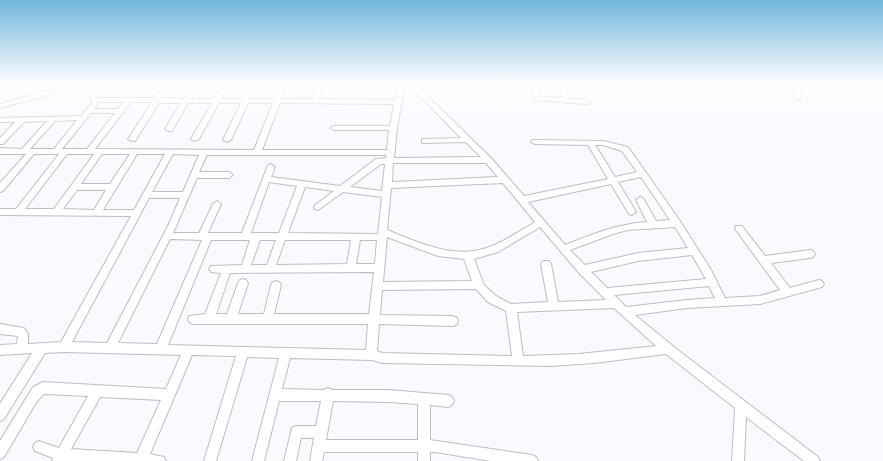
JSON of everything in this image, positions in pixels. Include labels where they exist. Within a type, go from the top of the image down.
[{"type":"street","points":[[56,151],[93,106]]},
{"type":"street","points":[[89,151],[124,106]]},
{"type":"street","points":[[132,139],[154,106]]},
{"type":"street","points":[[169,129],[183,106]]},
{"type":"street","points":[[195,139],[214,106]]},
{"type":"street","points":[[227,140],[245,106]]},
{"type":"street","points":[[257,152],[276,106]]},
{"type":"street","points":[[372,355],[371,348],[390,156],[397,106]]},
{"type":"street","points":[[434,106],[488,160],[563,249],[624,312],[668,349],[814,461]]},
{"type":"street","points":[[89,111],[120,111]]},
{"type":"street","points":[[0,120],[83,118]]},
{"type":"street","points":[[0,142],[22,119]]},
{"type":"street","points":[[0,189],[53,119]]},
{"type":"street","points":[[334,128],[393,128]]},
{"type":"street","points":[[425,141],[468,140]]},
{"type":"street","points":[[535,142],[590,143],[613,145],[625,149],[677,223],[712,282],[722,302]]},
{"type":"street","points":[[590,143],[632,212]]},
{"type":"street","points":[[0,151],[257,152],[488,160]]},
{"type":"street","points":[[18,212],[65,151]]},
{"type":"street","points":[[56,212],[100,151]]},
{"type":"street","points":[[96,213],[135,152]]},
{"type":"street","points":[[64,347],[170,152]]},
{"type":"street","points":[[110,348],[167,236],[204,152]]},
{"type":"street","points":[[318,207],[379,160],[390,156]]},
{"type":"street","points":[[245,237],[271,167]]},
{"type":"street","points":[[194,174],[229,175]]},
{"type":"street","points":[[521,200],[643,174]]},
{"type":"street","points":[[266,179],[387,196]]},
{"type":"street","points":[[388,185],[504,180]]},
{"type":"street","points":[[270,269],[302,184]]},
{"type":"street","points":[[74,187],[113,187]]},
{"type":"street","points":[[146,195],[186,195]]},
{"type":"street","points":[[640,200],[653,224]]},
{"type":"street","points":[[160,350],[217,204]]},
{"type":"street","points":[[0,212],[136,213]]},
{"type":"street","points":[[167,236],[356,237],[383,235],[437,252],[468,256],[494,250],[540,223]]},
{"type":"street","points":[[563,249],[611,231],[628,227],[677,223]]},
{"type":"street","points":[[739,228],[788,293]]},
{"type":"street","points":[[245,269],[256,237]]},
{"type":"street","points":[[351,268],[356,237]]},
{"type":"street","points":[[582,270],[638,257],[694,251]]},
{"type":"street","points":[[764,260],[810,254]]},
{"type":"street","points":[[468,256],[478,285],[484,293],[502,305],[511,308],[616,304]]},
{"type":"street","points":[[546,264],[554,306]]},
{"type":"street","points":[[214,269],[379,268]]},
{"type":"street","points":[[209,319],[227,269]]},
{"type":"street","points":[[605,292],[712,282]]},
{"type":"street","points":[[231,319],[243,283]]},
{"type":"street","points":[[624,312],[650,308],[760,300],[819,284]]},
{"type":"street","points":[[377,286],[478,285]]},
{"type":"street","points":[[268,319],[276,286]]},
{"type":"street","points":[[511,308],[518,361]]},
{"type":"street","points":[[192,319],[374,319],[453,321]]},
{"type":"street","points":[[0,329],[20,331],[23,334],[22,349]]},
{"type":"street","points":[[0,350],[64,347],[372,355],[390,358],[551,361],[606,357],[668,349]]},
{"type":"street","points":[[0,415],[42,348]]},
{"type":"street","points":[[141,460],[188,351]]},
{"type":"street","points":[[210,461],[243,352]]},
{"type":"street","points":[[258,461],[286,353]]},
{"type":"street","points":[[0,453],[38,391],[50,388],[169,395]]},
{"type":"street","points":[[60,458],[97,391]]},
{"type":"street","points":[[275,395],[328,394],[448,400]]},
{"type":"street","points":[[316,461],[328,394]]},
{"type":"street","points":[[424,399],[424,461]]},
{"type":"street","points":[[738,461],[741,406]]},
{"type":"street","points":[[290,461],[296,432],[321,432]]},
{"type":"street","points":[[319,446],[423,445],[447,447],[495,458],[532,461]]},
{"type":"street","points":[[39,447],[60,458],[160,461]]}]
